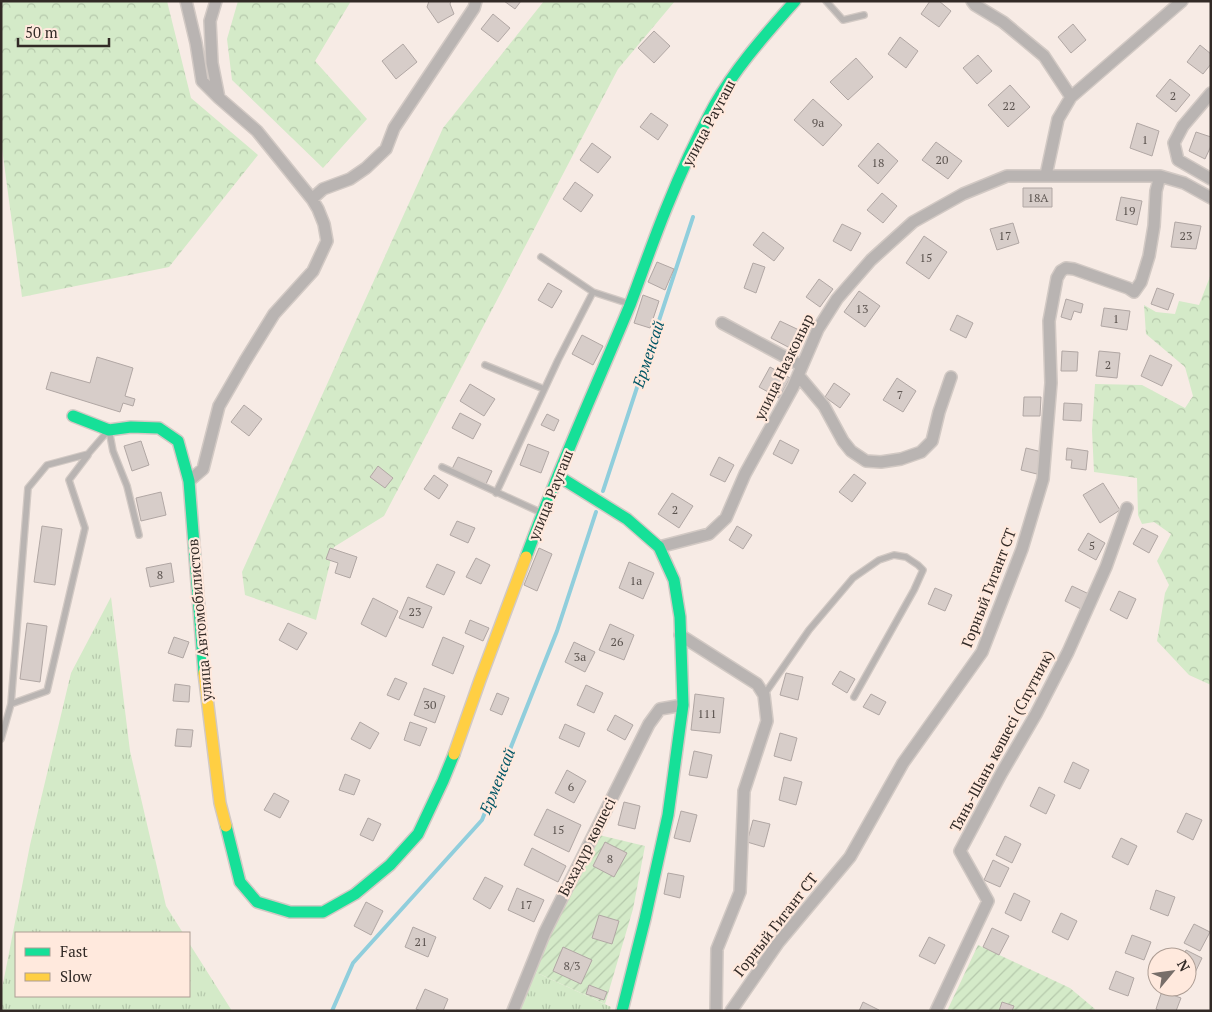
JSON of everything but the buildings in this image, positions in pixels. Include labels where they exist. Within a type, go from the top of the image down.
[{"type":"street","points":[[186,1],[196,43],[202,81],[257,131],[312,199],[324,224],[327,241],[313,271],[274,314],[245,361],[219,406],[203,468],[188,480]]},
{"type":"street","points":[[216,1],[210,21],[212,62],[219,98]]},
{"type":"street","points":[[312,199],[323,189],[350,179],[366,168],[386,149],[394,128],[474,8],[476,1]]},
{"type":"street","name":"улица Раугаш","points":[[257,902],[290,912],[323,912],[355,894],[390,865],[418,834],[458,745],[483,671],[542,513],[630,304],[690,154],[715,105],[758,42],[795,1]]},
{"type":"street","points":[[972,1],[975,5],[1003,22],[1044,56],[1071,96]]},
{"type":"street","points":[[1046,175],[1058,119],[1071,96],[1182,1]]},
{"type":"street","points":[[1211,93],[1183,126],[1174,143],[1178,160],[1211,179]]},
{"type":"street","name":"улица Назконыр","points":[[659,548],[709,534],[726,518],[745,474],[793,387],[818,329],[837,299],[872,260],[913,222],[963,194],[1007,176],[1160,176],[1184,184],[1211,198]]},
{"type":"street","name":"Горный Гигант СТ","points":[[731,1011],[778,944],[850,857],[903,763],[982,652],[1022,549],[1043,478],[1051,383],[1049,321],[1057,278],[1061,271],[1066,268],[1074,269],[1128,288],[1134,292],[1141,282],[1149,256],[1154,226],[1156,191],[1160,176]]},
{"type":"street","points":[[722,323],[800,371],[824,406],[843,441],[851,451],[866,461],[882,462],[901,459],[922,452],[932,441],[950,377]]},
{"type":"street","name":"улица Автомобилистов","points":[[73,416],[109,430],[130,426],[159,428],[178,441],[188,480],[205,684],[220,803],[240,882],[257,902]]},
{"type":"street","points":[[558,476],[626,519],[659,548],[674,580],[680,617],[683,705],[668,815],[622,1011]]},
{"type":"street","name":"Тянь-Шань көшесі (Спутник)","points":[[936,1011],[988,901],[960,851],[1068,652],[1106,567],[1127,508]]},
{"type":"street","points":[[680,635],[757,684],[764,695]]},
{"type":"street","name":"Горный Гигант СТ","points":[[716,1011],[717,949],[740,892],[744,791],[767,721],[764,695]]},
{"type":"street","name":"Бахадүр көшесі","points":[[513,1011],[545,932],[649,724],[660,709],[683,705]]},
{"type":"lane","points":[[826,1],[843,20],[864,15]]},
{"type":"lane","points":[[541,257],[593,292],[630,304]]},
{"type":"lane","points":[[496,493],[544,389],[593,292]]},
{"type":"lane","points":[[485,365],[544,389]]},
{"type":"lane","points":[[11,704],[47,690],[85,528],[69,480],[109,430]]},
{"type":"lane","points":[[109,430],[113,451],[127,486],[139,535]]},
{"type":"lane","points":[[1,740],[11,704],[28,488],[47,465],[88,454]]},
{"type":"lane","points":[[442,467],[542,513]]},
{"type":"lane","points":[[764,695],[809,630],[853,578],[879,560],[894,555],[906,557],[923,570],[914,590],[854,697]]},
{"type":"green space","points":[[1,1],[167,1],[191,98],[258,155],[169,267],[22,297],[1,141]]},
{"type":"green space","points":[[238,1],[351,1],[315,61],[367,119],[323,168],[232,80],[227,39]]},
{"type":"green space","points":[[544,1],[675,1],[618,69],[384,516],[334,547],[316,620],[245,595],[242,572],[443,128]]},
{"type":"green space","points":[[1211,274],[1211,685],[1189,675],[1157,641],[1165,593],[1169,585],[1157,561],[1171,534],[1154,522],[1142,524],[1138,515],[1137,478],[1094,472],[1092,430],[1095,384],[1142,385],[1185,408],[1193,396],[1185,367],[1146,334],[1144,305],[1156,312],[1175,314],[1179,301],[1199,305]]},
{"type":"green space","points":[[111,597],[130,751],[166,906],[182,932],[15,932],[15,997],[190,997],[190,945],[232,1011],[1,1011],[1,994],[30,845],[71,673]]},
{"type":"green space","points":[[599,835],[645,846],[633,909],[605,1004],[533,971],[551,930]]},
{"type":"green space","points":[[978,945],[1070,988],[1095,1009],[1094,1011],[947,1011]]},
{"type":"green space","points":[[533,971],[611,1007],[610,1011],[516,1011]]},
{"type":"waterway","name":"Ерменсай","points":[[603,491],[693,217]]},
{"type":"waterway","name":"Ерменсай","points":[[332,1011],[353,963],[482,820],[557,631],[596,512]]},
{"type":"traffic: fast","points":[[526,557],[563,462],[630,305],[671,196],[695,144],[714,106],[732,78],[752,51],[795,1]]},
{"type":"traffic: fast","points":[[73,416],[109,430],[131,427],[159,428],[178,441],[189,481],[204,673]]},
{"type":"traffic: fast","points":[[558,476],[627,519],[659,547],[674,580],[680,617],[683,705],[668,815],[622,1011]]},
{"type":"traffic: fast","points":[[226,826],[240,882],[257,902],[290,912],[323,912],[355,894],[390,865],[418,834],[454,754]]},
{"type":"traffic: slow","points":[[454,754],[526,557]]},
{"type":"traffic: slow","points":[[204,673],[220,803],[226,826]]}]
